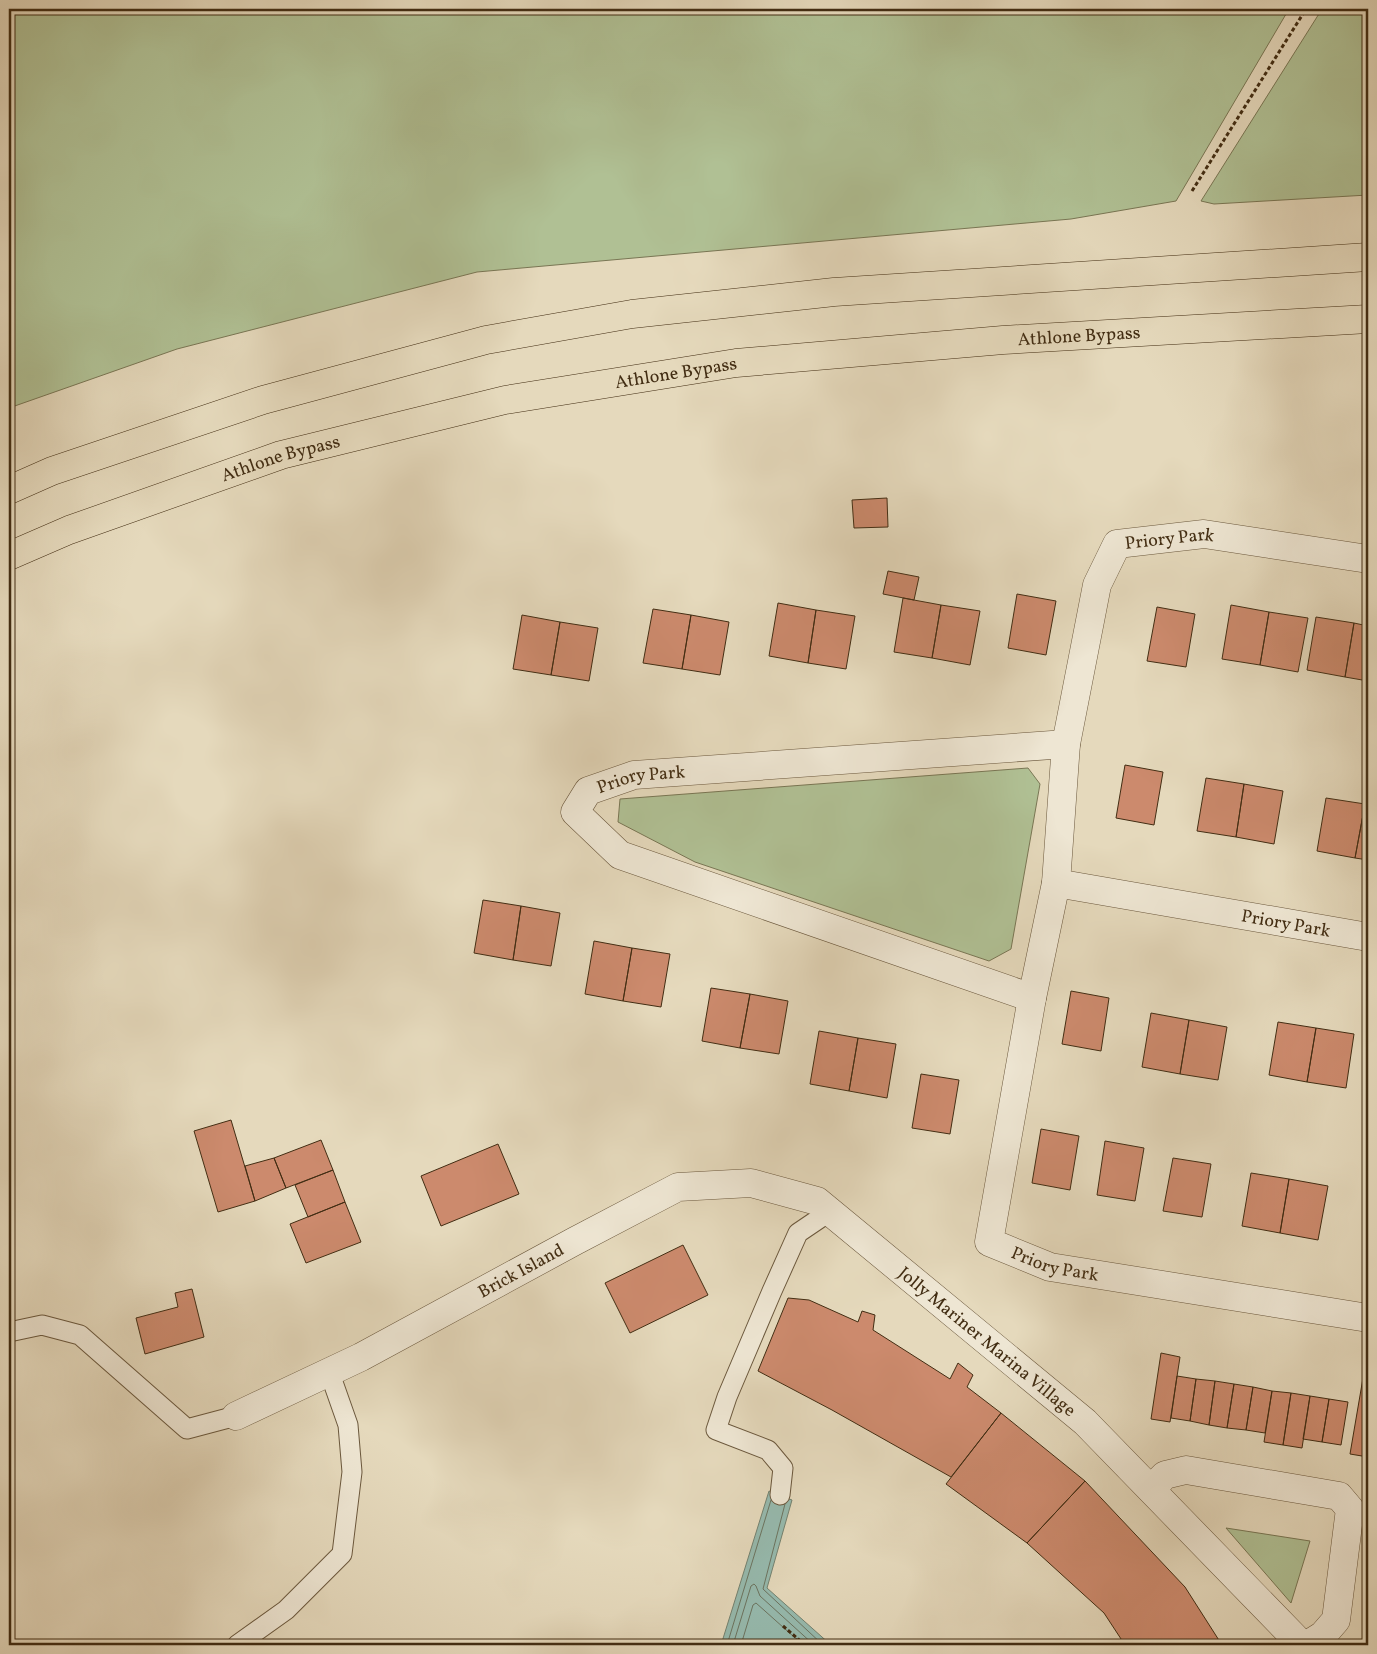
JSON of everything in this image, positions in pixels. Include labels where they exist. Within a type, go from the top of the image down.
[{"type":"highway","points":[[9,490],[52,470],[263,400],[486,340],[632,314],[834,292],[1368,257]]},
{"type":"highway","name":"Athlone Bypass","points":[[9,556],[69,530],[281,455],[505,400],[736,363],[1003,340],[1368,319]]},
{"type":"street","name":"Priory Park","points":[[1368,559],[1204,534],[1117,544],[1097,585],[1066,744],[1056,883],[1032,998],[989,1242],[1050,1267],[1368,1318]]},
{"type":"street","name":"Priory Park","points":[[1032,998],[620,855],[575,812],[588,791],[634,775],[1066,744]]},
{"type":"street","name":"Priory Park","points":[[1056,883],[1368,937]]},
{"type":"street","name":"Brick Island","points":[[236,1416],[361,1356],[678,1187],[751,1183],[823,1207]]},
{"type":"street","name":"Jolly Mariner Marina Village","points":[[823,1207],[1085,1422],[1302,1645]]},
{"type":"street","points":[[1150,1489],[1165,1475],[1186,1470],[1339,1496],[1350,1509],[1336,1620],[1323,1635],[1307,1645]]},
{"type":"lane","points":[[780,1495],[783,1468],[768,1450],[716,1430],[727,1397],[798,1233],[823,1207]]},
{"type":"lane","points":[[9,1332],[42,1325],[80,1335],[187,1429],[236,1416]]},
{"type":"lane","points":[[237,1645],[286,1610],[342,1554],[352,1472],[348,1425],[329,1371]]},
{"type":"path","points":[[1192,191],[1306,9]]},
{"type":"path","points":[[782,1626],[805,1645]]},
{"type":"path","points":[[793,1645],[798,1639]]},
{"type":"green space","points":[[9,9],[1289,9],[1176,201],[1071,219],[477,272],[177,349],[9,408]]},
{"type":"green space","points":[[1322,9],[1368,9],[1368,195],[1214,204],[1201,201]]},
{"type":"green space","points":[[1028,768],[1040,784],[1011,949],[989,961],[695,862],[618,822],[620,799]]},
{"type":"green space","points":[[1226,1528],[1310,1541],[1291,1603]]},
{"type":"water","points":[[769,1491],[792,1500],[767,1588],[831,1645],[721,1645]]},
{"type":"building","points":[[887,498],[888,527],[854,528],[852,500]]},
{"type":"building","points":[[888,571],[919,577],[914,600],[883,594]]},
{"type":"building","points":[[1017,594],[1056,601],[1046,655],[1008,648]]},
{"type":"building","points":[[903,598],[941,605],[932,658],[894,652]]},
{"type":"building","points":[[778,603],[816,610],[808,663],[769,656]]},
{"type":"building","points":[[941,605],[980,611],[970,665],[932,658]]},
{"type":"building","points":[[1231,605],[1269,612],[1260,665],[1222,659]]},
{"type":"building","points":[[1157,607],[1195,614],[1186,667],[1147,661]]},
{"type":"building","points":[[653,609],[691,615],[682,669],[643,663]]},
{"type":"building","points":[[816,610],[855,616],[846,669],[808,663]]},
{"type":"building","points":[[1269,612],[1308,618],[1298,672],[1260,665]]},
{"type":"building","points":[[522,615],[560,622],[551,675],[513,669]]},
{"type":"building","points":[[691,615],[729,622],[720,675],[682,669]]},
{"type":"building","points":[[1316,617],[1354,623],[1345,677],[1307,670]]},
{"type":"building","points":[[560,622],[598,628],[589,681],[551,675]]},
{"type":"building","points":[[1354,623],[1368,626],[1368,681],[1345,677]]},
{"type":"building","points":[[1125,765],[1163,772],[1154,825],[1116,818]]},
{"type":"building","points":[[1206,778],[1244,784],[1236,837],[1197,831]]},
{"type":"building","points":[[1244,784],[1283,791],[1274,844],[1236,837]]},
{"type":"building","points":[[1326,798],[1365,804],[1355,858],[1317,851]]},
{"type":"building","points":[[1365,804],[1368,805],[1368,860],[1355,858]]},
{"type":"building","points":[[483,900],[521,906],[513,960],[474,953]]},
{"type":"building","points":[[521,906],[560,913],[551,966],[513,960]]},
{"type":"building","points":[[594,941],[632,948],[623,1001],[585,994]]},
{"type":"building","points":[[632,948],[670,954],[661,1007],[623,1001]]},
{"type":"building","points":[[711,988],[750,994],[740,1048],[702,1041]]},
{"type":"building","points":[[1071,991],[1109,998],[1101,1051],[1062,1044]]},
{"type":"building","points":[[750,994],[788,1001],[779,1054],[740,1048]]},
{"type":"building","points":[[1151,1013],[1189,1020],[1180,1074],[1142,1067]]},
{"type":"building","points":[[1189,1020],[1227,1027],[1218,1080],[1180,1074]]},
{"type":"building","points":[[1278,1022],[1316,1028],[1307,1082],[1269,1075]]},
{"type":"building","points":[[1316,1028],[1354,1034],[1346,1088],[1307,1082]]},
{"type":"building","points":[[819,1031],[858,1038],[849,1091],[810,1084]]},
{"type":"building","points":[[858,1038],[896,1044],[887,1098],[849,1091]]},
{"type":"building","points":[[921,1074],[959,1080],[950,1134],[912,1128]]},
{"type":"building","points":[[231,1120],[255,1201],[218,1212],[194,1131]]},
{"type":"building","points":[[1041,1129],[1079,1136],[1070,1190],[1032,1183]]},
{"type":"building","points":[[321,1140],[333,1170],[286,1188],[274,1158]]},
{"type":"building","points":[[1105,1141],[1144,1148],[1135,1201],[1097,1195]]},
{"type":"building","points":[[498,1144],[519,1194],[441,1226],[421,1176]]},
{"type":"building","points":[[274,1158],[286,1188],[255,1201],[245,1166]]},
{"type":"building","points":[[1173,1158],[1211,1164],[1202,1217],[1163,1211]]},
{"type":"building","points":[[333,1170],[345,1202],[308,1217],[295,1185]]},
{"type":"building","points":[[1251,1173],[1289,1179],[1280,1233],[1242,1226]]},
{"type":"building","points":[[1289,1179],[1328,1186],[1318,1240],[1280,1233]]},
{"type":"building","points":[[345,1202],[361,1242],[306,1263],[290,1224]]},
{"type":"building","points":[[1368,1213],[1368,1245],[1363,1244]]},
{"type":"building","points":[[683,1245],[708,1295],[630,1333],[605,1283]]},
{"type":"building","points":[[192,1289],[204,1337],[145,1354],[136,1318],[178,1307],[175,1293]]},
{"type":"building","points":[[788,1298],[809,1300],[858,1322],[862,1311],[875,1315],[873,1330],[950,1379],[958,1363],[973,1375],[967,1387],[1001,1413],[951,1477],[758,1371]]},
{"type":"building","points":[[1161,1353],[1180,1357],[1170,1422],[1151,1419]]},
{"type":"building","points":[[1177,1376],[1196,1379],[1190,1421],[1171,1418]]},
{"type":"building","points":[[1363,1378],[1368,1379],[1368,1457],[1350,1454]]},
{"type":"building","points":[[1196,1379],[1215,1381],[1209,1425],[1190,1421]]},
{"type":"building","points":[[1215,1381],[1234,1384],[1227,1428],[1209,1425]]},
{"type":"building","points":[[1234,1384],[1253,1387],[1246,1430],[1227,1428]]},
{"type":"building","points":[[1253,1387],[1272,1391],[1265,1433],[1246,1430]]},
{"type":"building","points":[[1272,1391],[1291,1393],[1283,1445],[1264,1442]]},
{"type":"building","points":[[1291,1393],[1310,1396],[1302,1448],[1283,1445]]},
{"type":"building","points":[[1310,1396],[1329,1399],[1322,1442],[1303,1439]]},
{"type":"building","points":[[1329,1399],[1348,1402],[1341,1445],[1322,1442]]},
{"type":"building","points":[[1001,1413],[1085,1481],[1027,1543],[946,1484]]},
{"type":"building","points":[[1085,1481],[1185,1587],[1222,1645],[1125,1645],[1104,1613],[1027,1543]]}]
